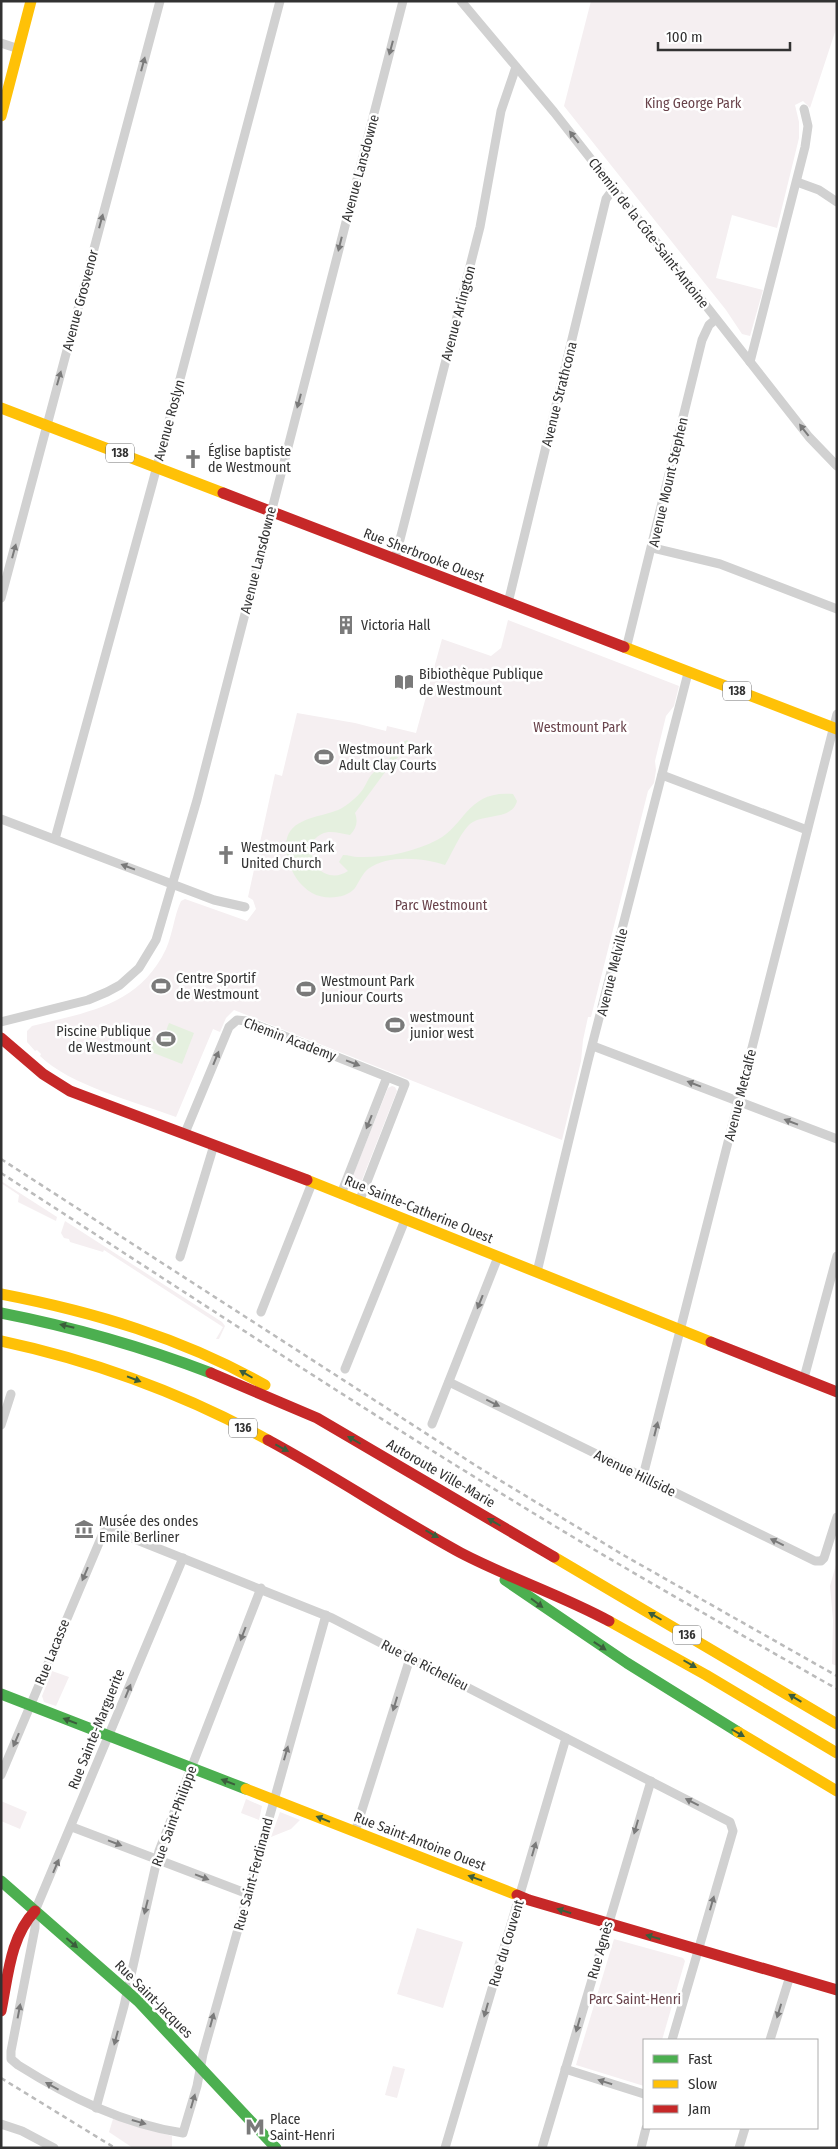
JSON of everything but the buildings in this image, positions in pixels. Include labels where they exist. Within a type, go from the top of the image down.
[{"type":"main road","points":[[1,116],[31,1]]},
{"type":"main road","name":"Rue Sherbrooke Ouest","points":[[1,408],[835,728]]},
{"type":"main road","name":"Rue Sainte-Catherine Ouest","points":[[1,1038],[43,1074],[63,1087],[341,1194],[837,1392]]},
{"type":"main road","points":[[1,1294],[95,1315],[177,1342],[234,1367],[317,1418]]},
{"type":"main road","name":"Autoroute Ville-Marie","points":[[1,1313],[86,1331],[144,1348],[226,1378],[317,1418],[837,1724]]},
{"type":"main road","name":"136","points":[[1,1341],[47,1350],[103,1367],[154,1386],[203,1409],[292,1453],[486,1565],[570,1600],[661,1648],[837,1753]]},
{"type":"main road","points":[[486,1565],[559,1620],[666,1689],[837,1791]]},
{"type":"main road","name":"Rue Saint-Antoine Ouest","points":[[1,1694],[520,1896],[608,1924],[837,1990]]},
{"type":"main road","name":"Rue Saint-Jacques","points":[[1,1881],[127,1991],[276,2148]]},
{"type":"main road","name":"Rue Sainte-Marguerite","points":[[1,2010],[21,1930],[27,1917],[36,1911]]},
{"type":"street","name":"Avenue Grosvenor","points":[[1,598],[160,1]]},
{"type":"street","name":"Avenue Roslyn","points":[[55,839],[280,1]]},
{"type":"street","name":"Avenue Lansdowne","points":[[1,1022],[88,1000],[124,982],[143,963],[154,946],[173,884],[404,1]]},
{"type":"street","name":"Chemin de la Côte-Saint-Antoine","points":[[461,1],[614,188],[809,437],[837,466]]},
{"type":"street","points":[[1,43],[19,49]]},
{"type":"street","name":"Avenue Arlington","points":[[395,559],[480,227],[501,111],[516,67]]},
{"type":"street","points":[[750,362],[808,136],[804,109]]},
{"type":"street","points":[[797,182],[819,190],[837,202]]},
{"type":"street","name":"Avenue Strathcona","points":[[508,603],[606,199],[614,188]]},
{"type":"street","name":"Avenue Mount Stephen","points":[[626,649],[653,548],[702,340],[709,325],[716,319]]},
{"type":"street","points":[[653,548],[720,564],[837,610]]},
{"type":"street","name":"Avenue Melville","points":[[537,1272],[688,673]]},
{"type":"street","name":"Avenue Metcalfe","points":[[643,1476],[807,830],[835,728],[837,714]]},
{"type":"street","points":[[662,775],[807,830]]},
{"type":"street","points":[[1,819],[220,902],[245,907]]},
{"type":"street","name":"Chemin Academy","points":[[185,1133],[228,1028],[232,1022],[240,1020],[405,1084],[359,1202]]},
{"type":"street","points":[[593,1046],[837,1139]]},
{"type":"street","points":[[341,1194],[387,1077]]},
{"type":"street","points":[[180,1258],[214,1145]]},
{"type":"street","points":[[261,1312],[312,1183]]},
{"type":"street","points":[[345,1369],[405,1220]]},
{"type":"street","points":[[804,1378],[837,1256]]},
{"type":"street","points":[[432,1424],[498,1257]]},
{"type":"street","name":"Avenue Hillside","points":[[449,1382],[807,1557],[821,1561],[825,1557],[837,1518]]},
{"type":"street","points":[[1,1425],[11,1394]]},
{"type":"street","name":"Rue de Richelieu","points":[[105,1530],[112,1530],[326,1615],[728,1820],[733,1826],[699,1950]]},
{"type":"street","name":"Rue Lacasse","points":[[1,1775],[101,1534],[105,1530]]},
{"type":"street","name":"Rue Sainte-Marguerite","points":[[96,2108],[39,2078],[11,2059],[11,2051],[35,1928],[36,1911],[183,1558]]},
{"type":"street","name":"Rue Saint-Philippe","points":[[96,2108],[127,1991],[157,1860],[261,1588]]},
{"type":"street","name":"Rue Saint-Ferdinand","points":[[96,2108],[183,2133],[326,1615]]},
{"type":"street","points":[[354,1832],[410,1658]]},
{"type":"street","name":"Rue du Couvent","points":[[445,2148],[566,1738]]},
{"type":"street","name":"Rue Agnès","points":[[542,2148],[651,1781]]},
{"type":"street","points":[[72,1826],[248,1894]]},
{"type":"street","points":[[672,2039],[699,1950]]},
{"type":"street","points":[[770,2039],[790,1976]]},
{"type":"street","points":[[565,2069],[643,2094]]},
{"type":"street","points":[[1,2124],[22,2131],[54,2148]]},
{"type":"street","points":[[641,2148],[646,2129]]},
{"type":"street","points":[[739,2148],[745,2129]]},
{"type":"green space","name":"King George Park","points":[[591,1],[837,1],[837,26],[810,108],[803,101],[795,105],[799,122],[799,138],[777,228],[732,215],[716,278],[763,290],[750,336],[742,334],[726,310],[564,106]]},
{"type":"green space","name":"Parc Westmount","points":[[508,620],[679,686],[674,706],[666,716],[655,761],[654,783],[648,791],[591,1017],[588,1017],[581,1061],[562,1140],[234,1010],[226,1018],[220,1032],[213,1029],[176,1117],[85,1084],[68,1076],[40,1056],[41,1054],[37,1050],[35,1051],[27,1042],[27,1031],[32,1026],[91,1011],[110,1004],[126,995],[141,983],[155,968],[166,949],[181,901],[185,899],[247,921],[256,909],[253,900],[248,897],[275,774],[282,776],[297,713],[355,723],[386,731],[387,726],[416,733],[442,639],[491,656],[501,648]]},
{"type":"green space","points":[[392,1086],[397,1091],[360,1185],[354,1186],[351,1180],[388,1088]]},
{"type":"green space","points":[[1,1181],[57,1217],[56,1221],[18,1202],[19,1195],[1,1183]]},
{"type":"green space","points":[[65,1221],[222,1322],[225,1326],[219,1339],[216,1339],[223,1327],[104,1250],[103,1252],[70,1242],[69,1239],[64,1238],[61,1233]]},
{"type":"green space","points":[[837,1561],[837,1666],[832,1664],[833,1620],[830,1586]]},
{"type":"green space","points":[[52,1671],[69,1677],[56,1706],[44,1702],[42,1696]]},
{"type":"green space","points":[[246,1799],[262,1806],[259,1820],[241,1813]]},
{"type":"green space","points":[[1,1801],[27,1812],[20,1829],[1,1821]]},
{"type":"green space","points":[[280,1812],[300,1820],[291,1829],[271,1837]]},
{"type":"green space","points":[[417,1928],[463,1942],[443,2008],[397,1994]]},
{"type":"green space","name":"Parc Saint-Henri","points":[[614,1939],[683,1958],[685,1961],[662,2039],[643,2039],[643,2086],[576,2065]]},
{"type":"green space","points":[[393,2066],[405,2069],[397,2098],[385,2095]]},
{"type":"green space","points":[[113,2119],[172,2136],[172,2148],[133,2148],[109,2132]]},
{"type":"shaded area","points":[[407,740],[411,743],[409,747],[391,764],[355,813],[356,824],[350,835],[330,832],[321,834],[313,841],[312,857],[320,870],[333,875],[340,875],[348,871],[339,862],[343,855],[368,857],[389,855],[419,848],[447,834],[476,803],[486,797],[498,794],[513,794],[517,801],[514,807],[504,814],[478,820],[469,825],[461,835],[445,865],[417,859],[386,861],[368,869],[351,892],[335,897],[323,897],[312,893],[297,879],[292,870],[286,847],[287,837],[298,824],[338,810],[349,804],[362,791],[372,774],[390,759],[400,745]]},
{"type":"shaded area","points":[[169,1023],[194,1033],[182,1064],[141,1048],[145,1038],[161,1044]]},
{"type":"railway","points":[[1,1159],[478,1467],[625,1556],[837,1676]]},
{"type":"railway","points":[[1,1173],[384,1420],[552,1525],[837,1689]]},
{"type":"railway","points":[[1,2078],[115,2148]]},
{"type":"traffic: fast","points":[[1,1313],[108,1338],[211,1373]]},
{"type":"traffic: fast","points":[[505,1580],[627,1663],[738,1732]]},
{"type":"traffic: fast","points":[[1,1694],[246,1789]]},
{"type":"traffic: fast","points":[[1,1881],[138,2001],[276,2148]]},
{"type":"traffic: slow","points":[[1,116],[31,1]]},
{"type":"traffic: slow","points":[[1,408],[223,493]]},
{"type":"traffic: slow","points":[[624,647],[837,729]]},
{"type":"traffic: slow","points":[[307,1180],[711,1342]]},
{"type":"traffic: slow","points":[[1,1294],[104,1318],[170,1340],[234,1368],[265,1385]]},
{"type":"traffic: slow","points":[[1,1341],[71,1358],[138,1381],[204,1408],[268,1440]]},
{"type":"traffic: slow","points":[[554,1557],[837,1724]]},
{"type":"traffic: slow","points":[[609,1621],[706,1675],[837,1753]]},
{"type":"traffic: slow","points":[[738,1732],[837,1791]]},
{"type":"traffic: slow","points":[[246,1789],[517,1895]]},
{"type":"traffic: jam","points":[[223,493],[624,647]]},
{"type":"traffic: jam","points":[[1,1038],[43,1074],[70,1091],[307,1180]]},
{"type":"traffic: jam","points":[[711,1342],[837,1392]]},
{"type":"traffic: jam","points":[[211,1373],[317,1418],[554,1557]]},
{"type":"traffic: jam","points":[[268,1440],[461,1553],[609,1621]]},
{"type":"traffic: jam","points":[[517,1895],[837,1990]]},
{"type":"traffic: jam","points":[[1,2011],[15,1945],[27,1921],[35,1911]]},
{"type":"place","name":"Église baptiste de Westmount","points":[[193,459]]},
{"type":"place","name":"Victoria Hall","points":[[346,625]]},
{"type":"place","name":"Bibiothèque Publique de Westmount","points":[[404,682]]},
{"type":"place","name":"Westmount Park Adult Clay Courts","points":[[324,757]]},
{"type":"place","name":"Westmount Park United Church","points":[[226,855]]},
{"type":"place","name":"Centre Sportif de Westmount","points":[[161,986]]},
{"type":"place","name":"Westmount Park Juniour Courts","points":[[306,989]]},
{"type":"place","name":"westmount junior west","points":[[395,1025]]},
{"type":"place","name":"Piscine Publique de Westmount","points":[[166,1039]]},
{"type":"place","name":"Musée des ondes Emile Berliner","points":[[84,1529]]},
{"type":"place","name":"Place Saint-Henri","points":[[255,2127]]},
{"type":"park label","name":"Westmount Park","points":[[580,727]]}]
